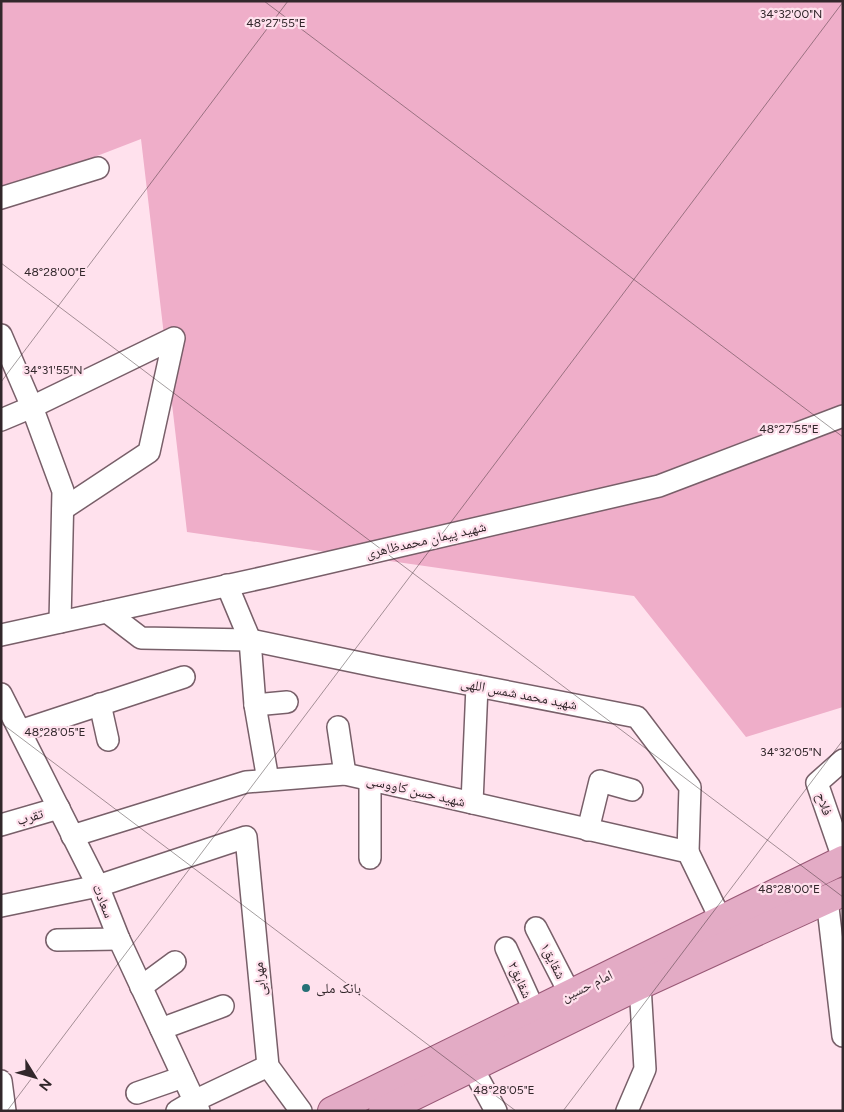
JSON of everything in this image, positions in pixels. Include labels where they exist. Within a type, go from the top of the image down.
[{"type":"main road","name":"امام حسین","points":[[332,1111],[843,859]]},
{"type":"main road","name":"امام حسین","points":[[383,1111],[640,985],[835,896]]},
{"type":"street","points":[[1,198],[98,168]]},
{"type":"street","points":[[1,335],[32,407],[63,491],[60,622]]},
{"type":"street","points":[[1,420],[32,407],[174,338],[149,452],[63,509]]},
{"type":"street","name":"شهید پیمان محمدظاهری","points":[[1,635],[659,486],[843,416]]},
{"type":"street","points":[[227,585],[250,640],[255,705],[268,780]]},
{"type":"street","name":"شهید محمد شمس اللهی","points":[[107,612],[141,638],[250,640],[636,717],[690,787],[688,852]]},
{"type":"street","points":[[20,731],[184,677]]},
{"type":"street","points":[[472,803],[477,686]]},
{"type":"street","name":"سعادت","points":[[1,694],[98,886],[119,939],[183,1077],[190,1107]]},
{"type":"street","points":[[255,705],[287,702]]},
{"type":"street","points":[[100,704],[108,740]]},
{"type":"street","points":[[338,727],[345,774]]},
{"type":"street","name":"فلاح","points":[[843,760],[817,783],[843,859]]},
{"type":"street","name":"شهید حسن کاووسی","points":[[72,836],[246,782],[345,774],[688,852]]},
{"type":"street","points":[[370,780],[370,858]]},
{"type":"street","points":[[588,830],[600,781],[632,790]]},
{"type":"street","name":"تقرب","points":[[1,825],[58,808]]},
{"type":"street","name":"مهرابی","points":[[98,886],[246,837],[268,1066]]},
{"type":"street","points":[[688,852],[721,920]]},
{"type":"street","points":[[1,906],[98,886]]},
{"type":"street","points":[[835,896],[843,1036]]},
{"type":"street","name":"شقایق۱","points":[[536,928],[570,994]]},
{"type":"street","points":[[57,940],[119,939]]},
{"type":"street","name":"شقایق۲","points":[[506,948],[534,1012]]},
{"type":"street","points":[[141,987],[175,962]]},
{"type":"street","points":[[627,1111],[645,1069],[640,985]]},
{"type":"street","points":[[161,1029],[223,1006]]},
{"type":"street","points":[[190,1107],[268,1066],[301,1111]]},
{"type":"street","points":[[472,1067],[496,1111]]},
{"type":"street","points":[[136,1093],[183,1077]]},
{"type":"street","points":[[1,1081],[6,1111]]},
{"type":"shaded area","points":[[1,1],[843,1],[843,707],[746,737],[634,596],[187,532],[141,139],[1,193]]},
{"type":"place","name":"بانک ملی","points":[[306,988]]}]
